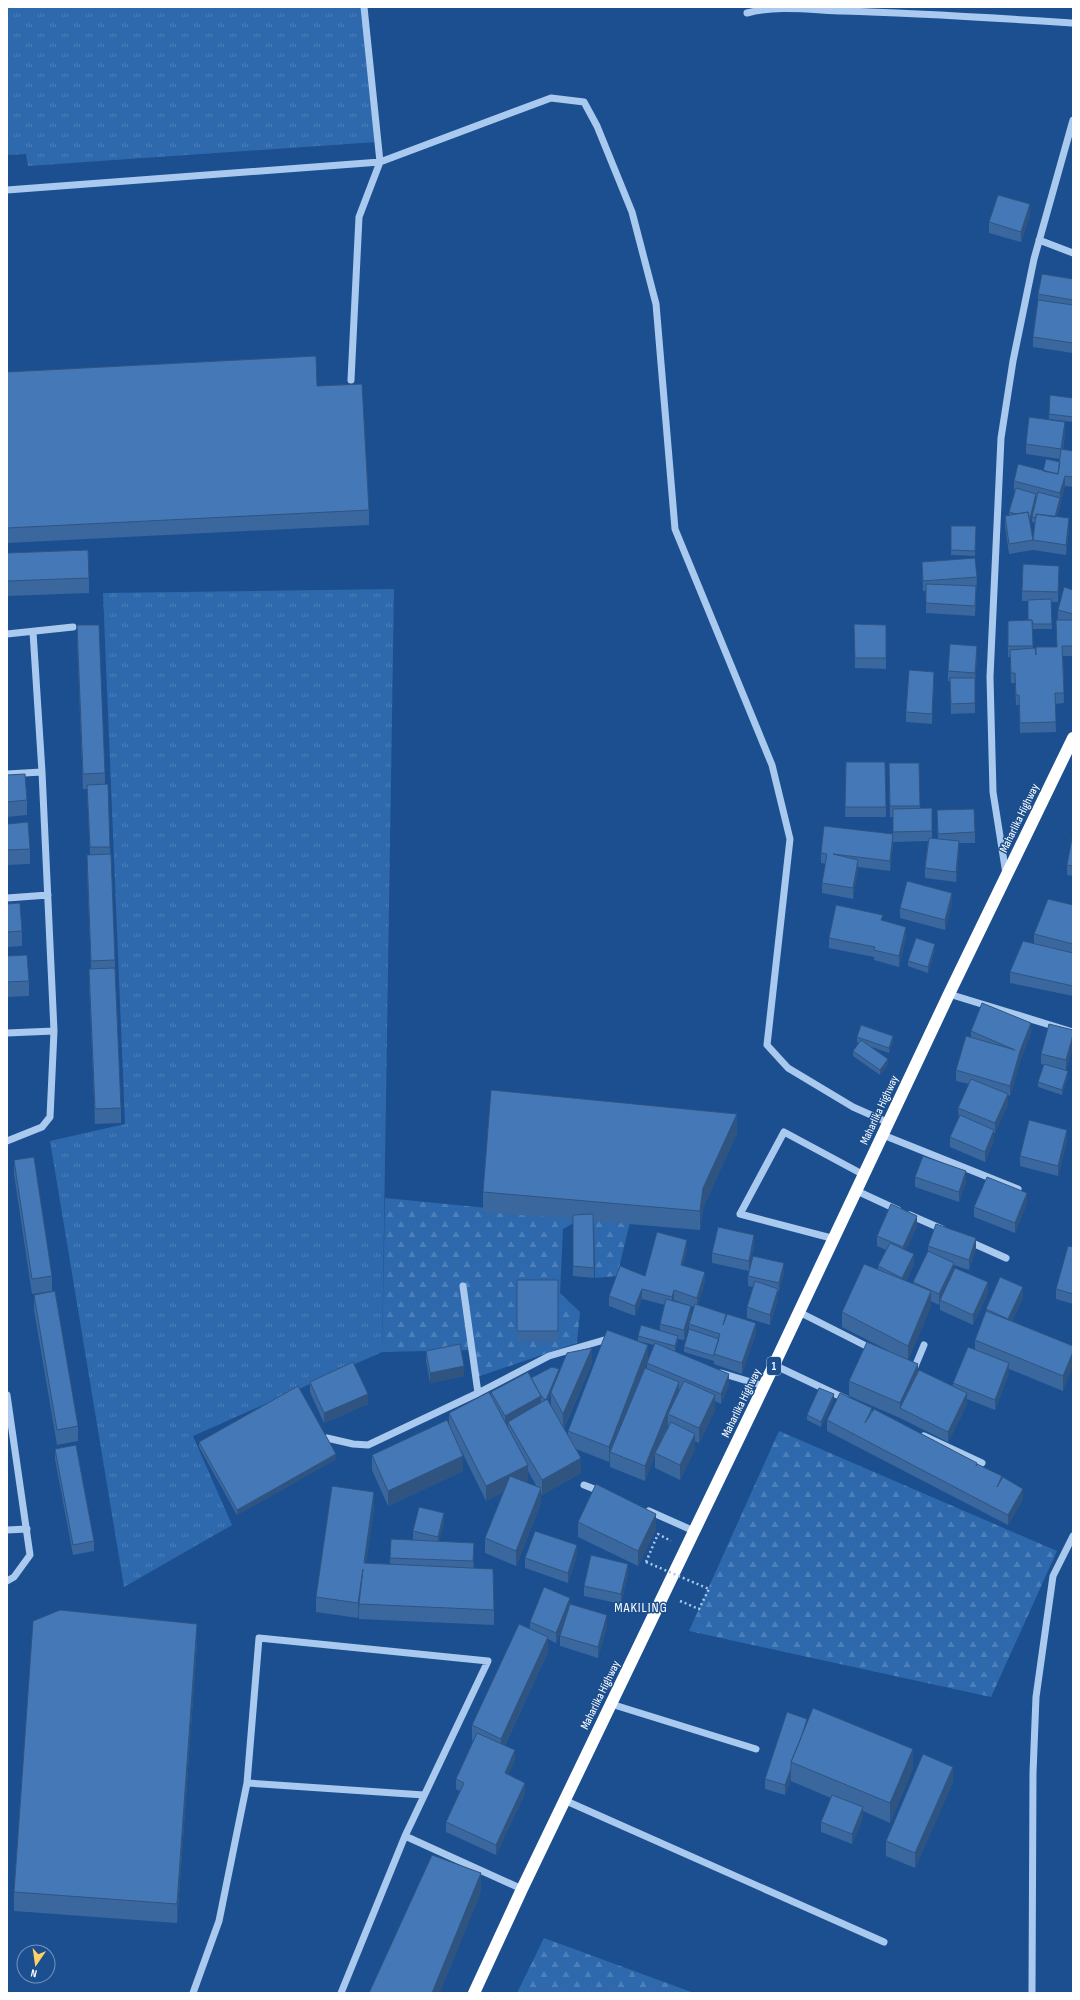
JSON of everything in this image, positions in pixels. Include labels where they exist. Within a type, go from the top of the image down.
[{"type":"highway","name":"Maharlika Highway","points":[[474,1993],[564,1800],[835,1239],[856,1191],[949,994],[1073,738]]},
{"type":"street","points":[[351,380],[359,217],[380,162],[364,7]]},
{"type":"street","points":[[747,13],[760,9],[912,13],[1073,23]]},
{"type":"street","points":[[7,190],[380,162],[551,98],[584,102],[597,126],[632,212],[656,304],[675,529],[772,765],[790,839],[767,1045],[788,1068],[854,1107],[889,1123]]},
{"type":"street","points":[[1006,877],[993,792],[990,677],[992,588],[1001,438],[1013,361],[1039,240],[1073,120]]},
{"type":"street","points":[[1039,240],[1073,253]]},
{"type":"street","points":[[7,634],[73,627]]},
{"type":"street","points":[[7,1141],[42,1127],[50,1117],[54,1031],[42,772],[33,632]]},
{"type":"street","points":[[7,774],[42,772]]},
{"type":"street","points":[[7,898],[48,895]]},
{"type":"street","points":[[949,994],[1073,1032]]},
{"type":"street","points":[[7,1033],[54,1031]]},
{"type":"street","points":[[835,1239],[740,1214],[784,1132],[864,1175]]},
{"type":"street","points":[[883,1135],[1018,1189]]},
{"type":"street","points":[[856,1191],[949,1232]]},
{"type":"street","points":[[964,1239],[1006,1258]]},
{"type":"street","points":[[463,1286],[478,1393]]},
{"type":"street","points":[[799,1312],[880,1352]]},
{"type":"street","points":[[327,1438],[353,1444],[368,1445],[478,1393],[550,1356],[610,1338],[618,1340]]},
{"type":"street","points":[[907,1366],[914,1370],[924,1345]]},
{"type":"street","points":[[774,1365],[853,1402]]},
{"type":"street","points":[[713,1370],[764,1386]]},
{"type":"street","points":[[7,1395],[9,1430],[27,1529],[30,1555],[14,1577],[7,1581]]},
{"type":"street","points":[[918,1433],[982,1463]]},
{"type":"street","points":[[584,1485],[611,1496]]},
{"type":"street","points":[[638,1507],[694,1531]]},
{"type":"street","points":[[7,1530],[27,1529]]},
{"type":"street","points":[[1032,1993],[1033,1772],[1036,1697],[1053,1576],[1073,1536]]},
{"type":"street","points":[[193,1993],[219,1921],[248,1783],[259,1638],[488,1661],[405,1836],[341,1993]]},
{"type":"street","points":[[611,1704],[756,1749]]},
{"type":"street","points":[[248,1783],[424,1795]]},
{"type":"street","points":[[564,1800],[884,1942]]},
{"type":"street","points":[[405,1836],[522,1889]]},
{"type":"path","points":[[658,1534],[646,1562],[708,1590],[699,1610]]},
{"type":"green space","points":[[7,7],[363,7],[377,142],[28,166],[26,154],[7,155]]},
{"type":"green space","points":[[394,589],[382,1352],[193,1436],[232,1525],[124,1587],[50,1141],[125,1124],[103,593]]},
{"type":"green space","points":[[385,1198],[538,1213],[631,1218],[617,1276],[595,1278],[594,1224],[574,1223],[563,1229],[560,1293],[580,1312],[577,1343],[477,1377],[473,1350],[382,1352]]},
{"type":"green space","points":[[779,1431],[1057,1551],[991,1697],[689,1631]]},
{"type":"green space","points":[[544,1938],[694,1993],[517,1993]]},
{"type":"building","points":[[998,195],[1030,204],[1021,232],[989,222]]},
{"type":"building","points":[[1042,274],[1073,279],[1073,300],[1038,294]]},
{"type":"building","points":[[1038,300],[1073,305],[1073,343],[1033,337]]},
{"type":"building","points":[[316,356],[317,386],[362,384],[369,510],[7,528],[7,372]]},
{"type":"building","points":[[1050,395],[1073,398],[1073,417],[1049,414]]},
{"type":"building","points":[[1029,417],[1065,422],[1061,449],[1026,444]]},
{"type":"building","points":[[1061,449],[1073,451],[1073,477],[1065,476],[1060,493],[1014,481],[1018,464],[1058,474]]},
{"type":"building","points":[[1046,459],[1060,462],[1058,474],[1043,471]]},
{"type":"building","points":[[1016,488],[1036,494],[1030,518],[1028,512],[1016,514],[1009,512]]},
{"type":"building","points":[[1038,492],[1060,498],[1055,517],[1036,514],[1036,518],[1032,517]]},
{"type":"building","points":[[1028,512],[1033,540],[1009,544],[1005,516]]},
{"type":"building","points":[[1036,514],[1069,518],[1066,545],[1033,540]]},
{"type":"building","points":[[951,526],[976,526],[975,551],[951,550]]},
{"type":"building","points":[[88,550],[89,578],[7,581],[7,553]]},
{"type":"building","points":[[975,558],[977,577],[923,581],[922,562]]},
{"type":"building","points":[[1023,564],[1059,566],[1058,592],[1022,591]]},
{"type":"building","points":[[926,584],[976,586],[975,606],[926,603]]},
{"type":"building","points":[[1064,587],[1073,590],[1073,614],[1058,610]]},
{"type":"building","points":[[1051,599],[1052,624],[1033,624],[1032,620],[1028,620],[1028,600]]},
{"type":"building","points":[[1032,620],[1033,646],[1008,646],[1008,621]]},
{"type":"building","points":[[1056,620],[1073,620],[1073,646],[1062,646],[1064,693],[1055,693],[1056,722],[1020,723],[1019,695],[1016,695],[1015,673],[1011,673],[1010,650],[1035,648],[1036,655],[1036,647],[1057,647]]},
{"type":"building","points":[[854,624],[886,625],[886,658],[855,658]]},
{"type":"building","points":[[77,625],[99,625],[105,773],[83,774]]},
{"type":"building","points":[[950,644],[977,646],[975,673],[948,671]]},
{"type":"building","points":[[909,670],[934,672],[932,714],[906,712]]},
{"type":"building","points":[[950,678],[975,678],[975,703],[951,704]]},
{"type":"building","points":[[846,762],[885,762],[886,807],[845,807]]},
{"type":"building","points":[[889,763],[919,763],[920,806],[890,806]]},
{"type":"building","points":[[25,774],[27,800],[7,802],[7,775]]},
{"type":"building","points":[[108,784],[110,847],[90,847],[87,785]]},
{"type":"building","points":[[932,808],[932,831],[893,832],[893,809]]},
{"type":"building","points":[[974,809],[975,832],[938,834],[937,810]]},
{"type":"building","points":[[28,822],[30,849],[7,850],[7,824]]},
{"type":"building","points":[[824,826],[893,834],[890,861],[833,854],[858,860],[853,888],[822,883],[827,854],[821,853]]},
{"type":"building","points":[[1073,833],[1073,866],[1067,865]]},
{"type":"building","points":[[929,838],[959,841],[956,872],[925,868]]},
{"type":"building","points":[[111,854],[115,960],[91,961],[87,855]]},
{"type":"building","points":[[907,881],[952,893],[945,920],[900,908]]},
{"type":"building","points":[[1048,899],[1073,905],[1073,944],[1034,934]]},
{"type":"building","points":[[20,903],[22,931],[7,932],[7,904]]},
{"type":"building","points":[[836,905],[883,915],[881,920],[906,927],[899,956],[874,950],[875,947],[829,938]]},
{"type":"building","points":[[916,938],[935,944],[928,967],[908,961]]},
{"type":"building","points":[[1023,941],[1073,953],[1073,986],[1010,972]]},
{"type":"building","points":[[27,955],[29,981],[7,982],[7,956]]},
{"type":"building","points":[[115,968],[121,1108],[95,1109],[89,969]]},
{"type":"building","points":[[982,1003],[1031,1023],[1020,1051],[1010,1086],[956,1070],[966,1036],[1015,1050],[971,1031]]},
{"type":"building","points":[[1049,1024],[1073,1030],[1066,1060],[1041,1054]]},
{"type":"building","points":[[861,1025],[893,1036],[889,1048],[857,1037]]},
{"type":"building","points":[[861,1040],[888,1059],[880,1070],[853,1051]]},
{"type":"building","points":[[1044,1064],[1068,1071],[1062,1090],[1038,1082]]},
{"type":"building","points":[[971,1079],[1008,1094],[995,1123],[958,1108]]},
{"type":"building","points":[[491,1090],[737,1114],[703,1188],[700,1211],[483,1192]]},
{"type":"building","points":[[960,1115],[994,1130],[985,1152],[950,1137]]},
{"type":"building","points":[[1029,1120],[1067,1130],[1058,1166],[1020,1156]]},
{"type":"building","points":[[923,1156],[966,1171],[959,1192],[915,1177]]},
{"type":"building","points":[[34,1157],[52,1276],[32,1279],[14,1160]]},
{"type":"building","points":[[987,1177],[1027,1193],[1015,1223],[974,1207]]},
{"type":"building","points":[[891,1204],[917,1216],[903,1247],[877,1236]]},
{"type":"building","points":[[593,1214],[594,1268],[573,1266],[573,1215]]},
{"type":"building","points":[[936,1224],[976,1238],[969,1260],[928,1246]]},
{"type":"building","points":[[718,1227],[754,1235],[749,1261],[712,1253]]},
{"type":"building","points":[[657,1232],[687,1240],[681,1265],[705,1272],[697,1298],[674,1290],[672,1297],[642,1289],[635,1306],[609,1296],[620,1266],[645,1276]]},
{"type":"building","points":[[890,1243],[914,1254],[902,1278],[878,1266]]},
{"type":"building","points":[[1068,1246],[1073,1247],[1073,1294],[1056,1289]]},
{"type":"building","points":[[928,1251],[954,1263],[939,1294],[913,1282]]},
{"type":"building","points":[[753,1256],[784,1263],[779,1283],[748,1276]]},
{"type":"building","points":[[864,1264],[931,1291],[908,1346],[842,1312]]},
{"type":"building","points":[[955,1268],[988,1282],[973,1315],[940,1300]]},
{"type":"building","points":[[1000,1277],[1023,1287],[1008,1319],[986,1309]]},
{"type":"building","points":[[517,1280],[558,1280],[558,1331],[517,1331]]},
{"type":"building","points":[[755,1281],[778,1289],[770,1315],[747,1307]]},
{"type":"building","points":[[55,1291],[78,1426],[57,1430],[34,1295]]},
{"type":"building","points":[[666,1299],[691,1306],[684,1330],[660,1324]]},
{"type":"building","points":[[695,1304],[726,1314],[723,1325],[727,1314],[756,1323],[742,1363],[714,1354],[720,1334],[689,1324]]},
{"type":"building","points":[[986,1311],[1073,1346],[1073,1352],[1063,1376],[975,1340]]},
{"type":"building","points":[[641,1325],[678,1336],[675,1346],[638,1336]]},
{"type":"building","points":[[689,1329],[719,1339],[714,1356],[684,1347]]},
{"type":"building","points":[[607,1330],[648,1345],[609,1447],[568,1431]]},
{"type":"building","points":[[867,1342],[918,1364],[900,1403],[849,1381]]},
{"type":"building","points":[[655,1343],[729,1374],[721,1394],[647,1363]]},
{"type":"building","points":[[460,1344],[464,1366],[430,1373],[426,1351]]},
{"type":"building","points":[[968,1347],[1009,1363],[995,1400],[953,1383]]},
{"type":"building","points":[[592,1348],[563,1414],[551,1392],[567,1353]]},
{"type":"building","points":[[353,1362],[368,1394],[324,1413],[310,1382]]},
{"type":"building","points":[[552,1367],[559,1369],[545,1400],[531,1378]]},
{"type":"building","points":[[645,1368],[679,1382],[645,1466],[610,1452]]},
{"type":"building","points":[[919,1370],[967,1393],[948,1432],[900,1408]]},
{"type":"building","points":[[528,1372],[541,1396],[505,1416],[491,1392]]},
{"type":"building","points":[[684,1381],[715,1395],[699,1428],[668,1414]]},
{"type":"building","points":[[298,1386],[336,1454],[237,1510],[199,1442]]},
{"type":"building","points":[[819,1388],[834,1394],[821,1422],[807,1415]]},
{"type":"building","points":[[489,1392],[528,1465],[486,1486],[449,1413]]},
{"type":"building","points":[[840,1393],[872,1408],[865,1423],[874,1409],[977,1463],[976,1466],[977,1464],[1002,1476],[997,1487],[1003,1477],[1023,1489],[1008,1515],[827,1420]]},
{"type":"building","points":[[547,1399],[581,1458],[542,1480],[508,1422]]},
{"type":"building","points":[[447,1420],[463,1456],[388,1491],[372,1455]]},
{"type":"building","points":[[671,1422],[695,1434],[680,1465],[655,1453]]},
{"type":"building","points":[[76,1445],[94,1541],[73,1545],[55,1449]]},
{"type":"building","points":[[510,1476],[541,1488],[516,1551],[485,1538]]},
{"type":"building","points":[[596,1484],[656,1514],[638,1551],[578,1522]]},
{"type":"building","points":[[332,1486],[374,1492],[364,1563],[493,1569],[494,1610],[359,1604],[363,1569],[358,1603],[316,1597]]},
{"type":"building","points":[[419,1507],[444,1513],[438,1537],[413,1531]]},
{"type":"building","points":[[535,1531],[577,1545],[568,1573],[525,1558]]},
{"type":"building","points":[[391,1539],[474,1543],[473,1561],[390,1558]]},
{"type":"building","points":[[591,1555],[628,1564],[621,1594],[584,1586]]},
{"type":"building","points":[[544,1587],[570,1598],[556,1633],[530,1622]]},
{"type":"building","points":[[570,1604],[607,1615],[598,1647],[560,1636]]},
{"type":"building","points":[[60,1610],[197,1624],[177,1904],[14,1892],[33,1621]]},
{"type":"building","points":[[519,1624],[548,1637],[501,1739],[472,1725]]},
{"type":"building","points":[[813,1708],[913,1749],[890,1803],[791,1762]]},
{"type":"building","points":[[787,1712],[807,1719],[791,1762],[791,1768],[785,1785],[765,1779]]},
{"type":"building","points":[[477,1733],[515,1750],[505,1773],[525,1783],[496,1845],[446,1822],[464,1783],[456,1779]]},
{"type":"building","points":[[923,1754],[953,1767],[915,1853],[886,1841]]},
{"type":"building","points":[[832,1795],[863,1807],[852,1834],[821,1822]]},
{"type":"building","points":[[432,1855],[481,1873],[432,1993],[369,1993]]},
{"type":"district","name":"MAKILING","points":[[641,1607]]}]
